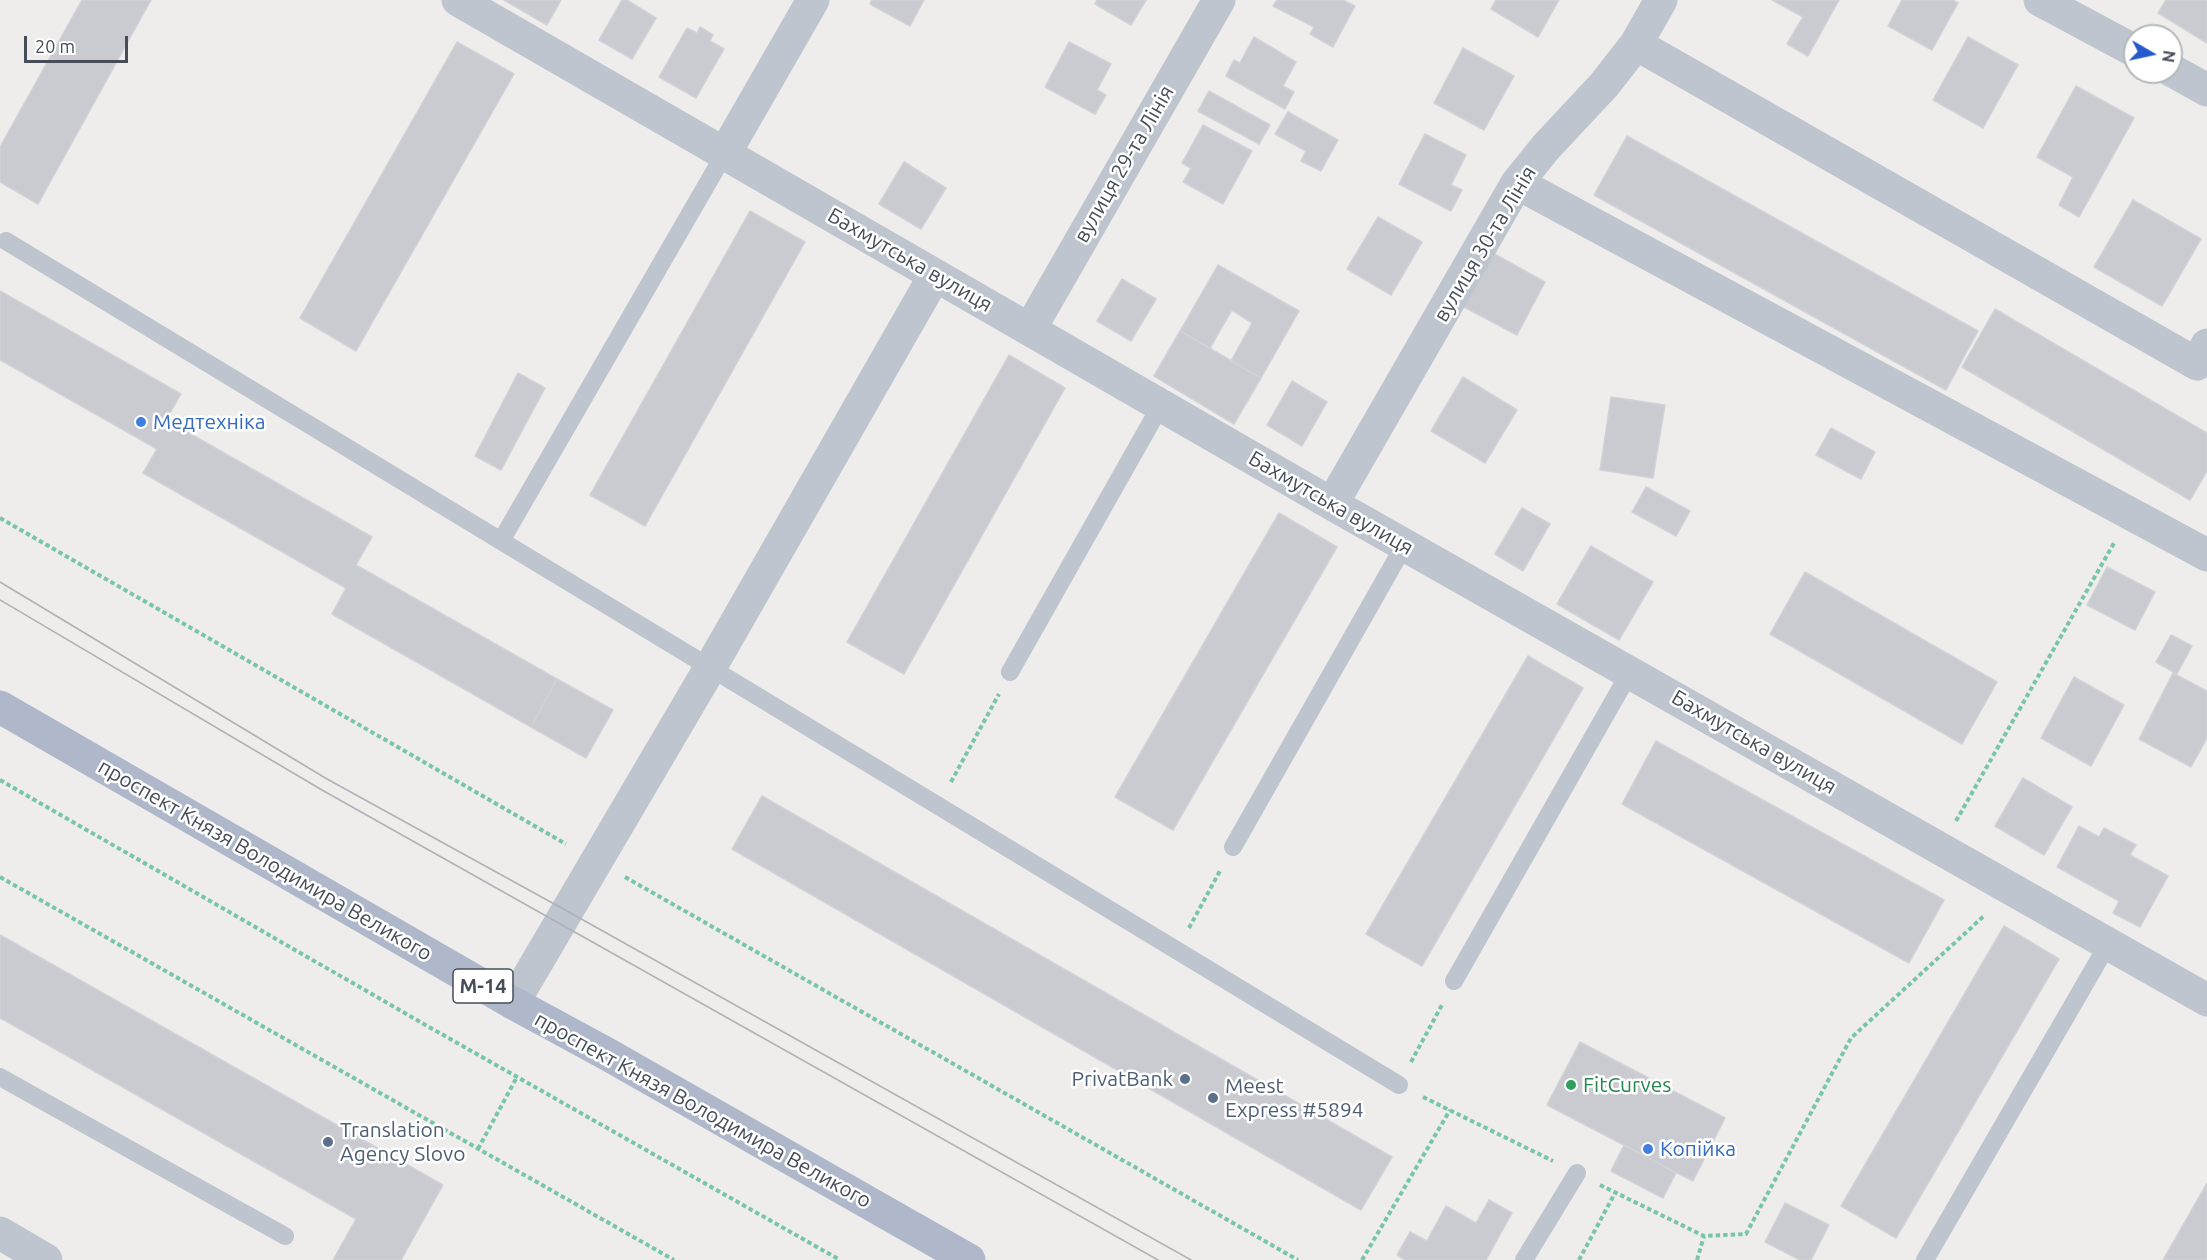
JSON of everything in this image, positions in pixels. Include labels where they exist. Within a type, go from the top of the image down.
[{"type":"main road","name":"проспект Князя Володимира Великого","points":[[0,707],[513,1003],[969,1260]]},
{"type":"street","name":"Бахмутська вулиця","points":[[458,0],[1332,504],[2207,1000]]},
{"type":"street","points":[[725,153],[813,0]]},
{"type":"street","name":"вулиця 29-та Лінія","points":[[1030,329],[1219,0]]},
{"type":"street","name":"вулиця 30-та Лінія","points":[[1332,504],[1517,183],[1636,44],[1661,0]]},
{"type":"street","points":[[2040,0],[2123,45]]},
{"type":"street","points":[[1636,44],[2202,354]]},
{"type":"street","points":[[2183,77],[2207,90]]},
{"type":"street","points":[[1517,183],[2207,555]]},
{"type":"street","points":[[513,1003],[710,668],[935,275]]},
{"type":"street","points":[[0,1233],[46,1260]]},
{"type":"lane","points":[[501,541],[725,153]]},
{"type":"lane","points":[[6,241],[1399,1085]]},
{"type":"lane","points":[[1010,672],[1161,405]]},
{"type":"lane","points":[[1233,847],[1405,544]]},
{"type":"lane","points":[[1454,981],[1630,672]]},
{"type":"lane","points":[[1925,1260],[2108,944]]},
{"type":"lane","points":[[0,1077],[285,1236]]},
{"type":"lane","points":[[1524,1260],[1577,1173]]},
{"type":"path","points":[[1940,849],[2130,514]]},
{"type":"path","points":[[0,518],[596,861],[1298,1260]]},
{"type":"path","points":[[938,806],[1010,672]]},
{"type":"path","points":[[0,780],[840,1260]]},
{"type":"path","points":[[1176,951],[1233,847]]},
{"type":"path","points":[[0,877],[674,1260]]},
{"type":"path","points":[[1697,1260],[1704,1236],[1746,1234],[1851,1038],[2013,890]]},
{"type":"path","points":[[1399,1085],[1454,981]]},
{"type":"path","points":[[478,1149],[517,1077]]},
{"type":"path","points":[[1362,1260],[1450,1110]]},
{"type":"path","points":[[1579,1260],[1616,1193]]},
{"type":"building","points":[[82,0],[151,0],[38,204],[0,182],[0,147]]},
{"type":"building","points":[[504,0],[561,0],[547,25]]},
{"type":"building","points":[[622,0],[627,0],[656,18],[632,59],[599,40]]},
{"type":"building","points":[[872,0],[924,0],[910,26],[870,4]]},
{"type":"building","points":[[1097,0],[1146,0],[1131,25],[1095,4]]},
{"type":"building","points":[[1277,0],[1343,0],[1355,6],[1333,47],[1310,34],[1314,27],[1273,6]]},
{"type":"building","points":[[1496,0],[1559,0],[1538,37],[1491,9]]},
{"type":"building","points":[[1772,0],[1839,0],[1808,56],[1787,44],[1803,17]]},
{"type":"building","points":[[1902,0],[1953,0],[1958,3],[1932,50],[1888,26]]},
{"type":"building","points":[[2166,0],[2207,0],[2207,43],[2183,28],[2183,24],[2176,24],[2158,13]]},
{"type":"building","points":[[700,27],[713,35],[710,41],[724,49],[696,98],[659,77],[687,28],[697,33]]},
{"type":"building","points":[[1254,37],[1296,62],[1283,86],[1294,92],[1285,109],[1226,76],[1234,60],[1240,63]]},
{"type":"building","points":[[1968,37],[2018,65],[1983,128],[1933,100]]},
{"type":"building","points":[[457,42],[514,74],[356,351],[300,318]]},
{"type":"building","points":[[1069,42],[1111,64],[1097,90],[1106,95],[1095,114],[1045,87]]},
{"type":"building","points":[[1463,48],[1514,76],[1484,130],[1434,103]]},
{"type":"building","points":[[2076,86],[2134,118],[2079,217],[2059,205],[2073,177],[2037,157]]},
{"type":"building","points":[[1209,91],[1270,125],[1259,144],[1198,111]]},
{"type":"building","points":[[1288,112],[1338,140],[1321,171],[1301,161],[1306,151],[1275,134]]},
{"type":"building","points":[[1203,125],[1252,151],[1223,204],[1183,182],[1191,168],[1182,163]]},
{"type":"building","points":[[1425,134],[1466,155],[1451,185],[1462,190],[1451,211],[1399,184]]},
{"type":"building","points":[[1627,136],[1978,331],[1946,390],[1594,195]]},
{"type":"building","points":[[904,162],[946,188],[921,229],[879,204]]},
{"type":"building","points":[[2133,200],[2201,239],[2162,306],[2094,267]]},
{"type":"building","points":[[750,211],[805,242],[645,526],[590,495]]},
{"type":"building","points":[[1378,217],[1422,242],[1391,295],[1347,269]]},
{"type":"building","points":[[1491,252],[1545,282],[1517,335],[1462,306]]},
{"type":"building","points":[[1218,265],[1299,311],[1261,378],[1231,361],[1252,323],[1232,310],[1210,348],[1180,331]]},
{"type":"building","points":[[1122,279],[1156,299],[1131,341],[1097,321]]},
{"type":"building","points":[[0,291],[181,394],[166,420],[372,537],[356,565],[557,679],[531,727],[332,614],[346,588],[143,473],[157,449],[0,360]]},
{"type":"building","points":[[1995,309],[2207,433],[2207,471],[2190,500],[1962,367]]},
{"type":"building","points":[[1180,331],[1261,378],[1234,424],[1154,376]]},
{"type":"building","points":[[1009,355],[1065,388],[904,674],[847,642]]},
{"type":"building","points":[[518,373],[545,388],[501,470],[475,456]]},
{"type":"building","points":[[1463,377],[1517,410],[1485,463],[1431,431]]},
{"type":"building","points":[[1292,381],[1327,402],[1302,446],[1267,425]]},
{"type":"building","points":[[1611,397],[1665,405],[1653,478],[1600,470]]},
{"type":"building","points":[[1831,428],[1875,452],[1861,479],[1816,455]]},
{"type":"building","points":[[1646,487],[1690,511],[1676,536],[1632,512]]},
{"type":"building","points":[[1522,508],[1550,524],[1523,571],[1495,554]]},
{"type":"building","points":[[1279,513],[1337,547],[1173,830],[1115,797]]},
{"type":"building","points":[[1591,546],[1653,582],[1619,640],[1557,604]]},
{"type":"building","points":[[2107,567],[2155,592],[2135,630],[2087,605]]},
{"type":"building","points":[[1805,572],[1997,682],[1962,744],[1770,634]]},
{"type":"building","points":[[2171,635],[2192,646],[2177,674],[2156,662]]},
{"type":"building","points":[[1528,656],[1583,688],[1422,966],[1366,934]]},
{"type":"building","points":[[2173,673],[2207,691],[2207,738],[2191,767],[2139,739]]},
{"type":"building","points":[[2074,677],[2124,705],[2091,766],[2041,738]]},
{"type":"building","points":[[557,679],[613,710],[586,758],[531,727]]},
{"type":"building","points":[[1656,741],[1944,900],[1909,963],[1622,804]]},
{"type":"building","points":[[2023,778],[2072,807],[2044,855],[1995,826]]},
{"type":"building","points":[[762,796],[1392,1157],[1361,1210],[732,849]]},
{"type":"building","points":[[2079,826],[2099,837],[2104,828],[2136,845],[2130,855],[2168,876],[2140,927],[2113,913],[2119,901],[2057,867]]},
{"type":"building","points":[[2004,926],[2059,959],[1896,1238],[1841,1206]]},
{"type":"building","points":[[0,935],[443,1185],[401,1260],[333,1260],[356,1219],[0,1018]]},
{"type":"building","points":[[1580,1042],[1725,1118],[1693,1181],[1547,1105]]},
{"type":"building","points":[[1624,1145],[1676,1173],[1663,1198],[1611,1171]]},
{"type":"building","points":[[2207,1183],[2207,1260],[2163,1260]]},
{"type":"building","points":[[1489,1200],[1512,1213],[1486,1260],[1405,1260],[1397,1255],[1410,1232],[1427,1241],[1446,1206],[1476,1223]]},
{"type":"building","points":[[1785,1203],[1829,1225],[1811,1260],[1800,1260],[1765,1242]]},
{"type":"tram line","points":[[0,582],[327,779],[1191,1260]]},
{"type":"tram line","points":[[0,600],[322,790],[1158,1260]]},
{"type":"place","name":"Медтехніка","points":[[141,422]]},
{"type":"place","name":"PrivatBank","points":[[1185,1079]]},
{"type":"place","name":"FitCurves","points":[[1571,1085]]},
{"type":"place","name":"Meest Express #5894","points":[[1213,1098]]},
{"type":"place","name":"Translation Agency Slovo","points":[[328,1142]]},
{"type":"place","name":"Копійка","points":[[1648,1149]]}]
